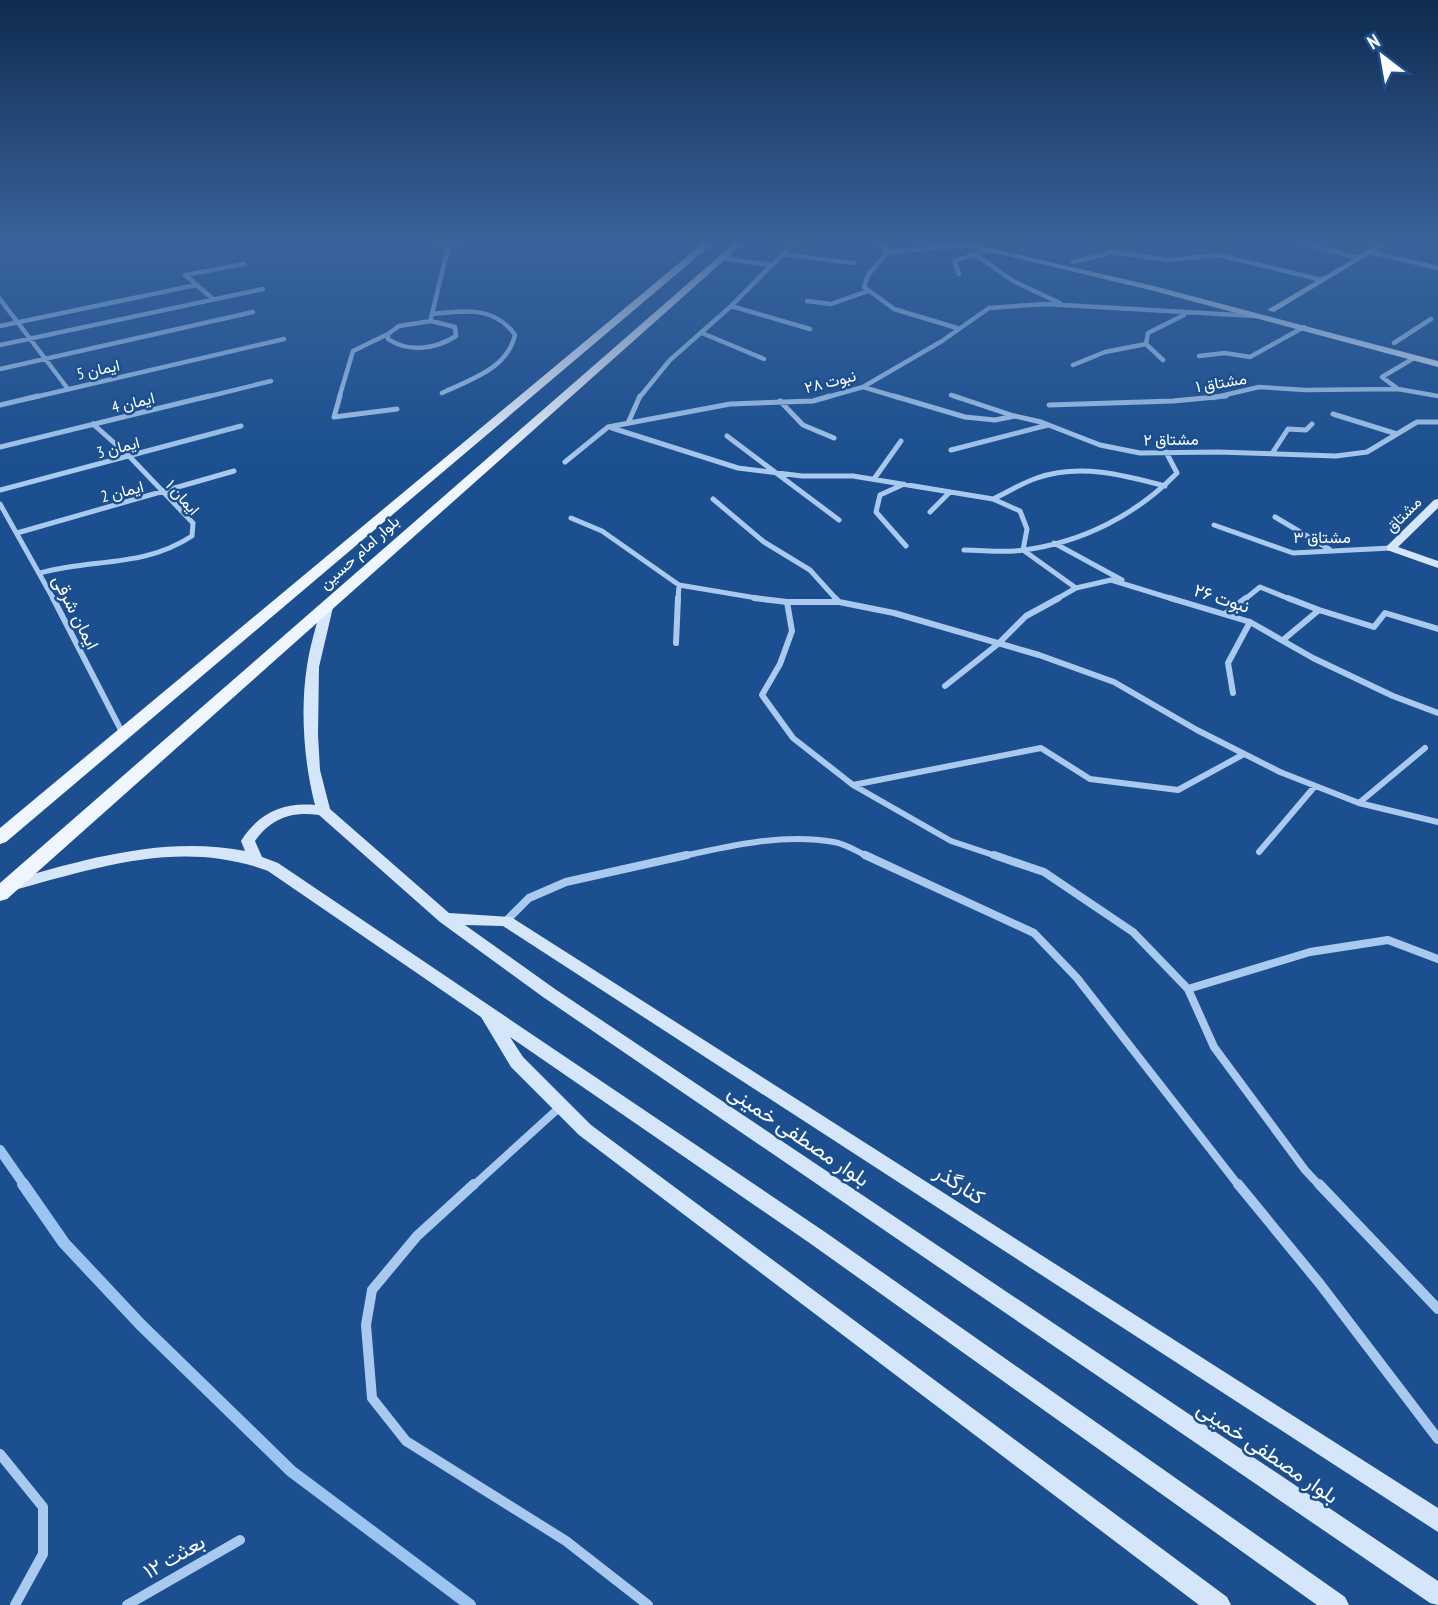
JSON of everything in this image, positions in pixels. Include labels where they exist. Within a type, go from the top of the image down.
[{"type":"main road","name":"بلوار امام حسین","points":[[0,838],[625,314]]},
{"type":"main road","name":"بلوار امام حسین","points":[[4,890],[658,314]]},
{"type":"main road","points":[[1252,314],[1438,365]]},
{"type":"main road","points":[[1285,314],[1438,355]]},
{"type":"main road","name":"مشتاق","points":[[1391,548],[1438,502]]},
{"type":"main road","points":[[1391,548],[1438,565]]},
{"type":"main road","points":[[256,858],[248,841],[261,821],[290,810],[308,808],[323,811],[313,770],[312,680],[328,603]]},
{"type":"main road","name":"بلوار مصطفی خمینی","points":[[323,811],[445,918],[548,993],[1438,1595]]},
{"type":"main road","points":[[4,890],[89,865],[167,851],[204,850],[256,858],[273,867],[818,1238],[1337,1605]]},
{"type":"main road","points":[[445,918],[506,920]]},
{"type":"main road","name":"کنارگذر","points":[[506,920],[1438,1521]]},
{"type":"main road","points":[[485,1011],[517,1062],[585,1130],[1219,1605]]},
{"type":"street","points":[[12,314],[68,389]]},
{"type":"street","points":[[0,326],[58,314]]},
{"type":"street","points":[[0,345],[143,314]]},
{"type":"street","points":[[0,369],[245,314]]},
{"type":"street","points":[[431,321],[432,314]]},
{"type":"street","points":[[442,393],[502,361],[513,348],[515,335],[500,319],[489,314]]},
{"type":"street","points":[[628,423],[640,392],[723,314]]},
{"type":"street","points":[[758,314],[810,329]]},
{"type":"street","points":[[912,314],[957,328]]},
{"type":"street","name":"نبوت ۲۸","points":[[565,462],[608,427],[730,404],[813,401],[863,387],[942,341],[980,314]]},
{"type":"street","points":[[1146,344],[1148,333],[1186,314]]},
{"type":"street","name":"نبوت ۲۸","points":[[1210,314],[1261,316]]},
{"type":"street","points":[[1394,343],[1431,319]]},
{"type":"street","points":[[388,334],[392,342],[409,347],[433,346],[456,336],[455,327],[431,321],[399,326],[353,351],[334,417],[397,409]]},
{"type":"street","points":[[1199,356],[1225,353],[1250,357],[1304,327]]},
{"type":"street","points":[[702,333],[764,359]]},
{"type":"street","name":"ایمان 5","points":[[0,405],[284,339]]},
{"type":"street","points":[[1146,344],[1163,360]]},
{"type":"street","points":[[1073,365],[1105,352],[1146,344]]},
{"type":"street","points":[[1398,389],[1382,377],[1415,358]]},
{"type":"street","name":"ایمان 4","points":[[0,447],[271,381]]},
{"type":"street","name":"مشتاق ۲","points":[[863,387],[965,417],[995,420],[1015,416],[1048,425],[1100,445],[1140,453],[1273,452],[1336,456],[1367,452],[1417,422],[1438,422]]},
{"type":"street","name":"مشتاق ۱","points":[[1049,405],[1223,397],[1259,387],[1305,390],[1398,389],[1438,396]]},
{"type":"street","points":[[951,395],[1015,416]]},
{"type":"street","points":[[780,401],[803,425],[834,438]]},
{"type":"street","points":[[1333,414],[1397,434]]},
{"type":"street","name":"ایمان ۱","points":[[40,573],[58,566],[125,563],[158,555],[181,545],[192,536],[193,523],[129,456],[93,424]]},
{"type":"street","points":[[1273,452],[1288,429],[1306,430],[1312,424]]},
{"type":"street","points":[[951,450],[1048,425]]},
{"type":"street","name":"ایمان 3","points":[[0,490],[241,426]]},
{"type":"street","points":[[608,427],[738,468],[874,479],[993,499],[1020,512],[1027,529],[1023,550]]},
{"type":"street","points":[[727,436],[839,520]]},
{"type":"street","points":[[874,479],[901,441]]},
{"type":"street","points":[[964,550],[1023,550],[1082,537],[1158,494],[1177,473],[1166,452]]},
{"type":"street","points":[[993,499],[1041,476],[1088,470],[1126,475],[1165,486]]},
{"type":"street","name":"ایمان 2","points":[[16,533],[234,471]]},
{"type":"street","points":[[905,484],[880,495],[876,512],[906,546]]},
{"type":"street","points":[[930,512],[950,492]]},
{"type":"street","points":[[713,499],[764,542],[810,570],[839,602]]},
{"type":"street","name":"ایمان شرقی","points":[[0,504],[40,573],[123,735]]},
{"type":"street","points":[[1275,517],[1330,550]]},
{"type":"street","points":[[571,518],[603,531],[679,584],[725,594],[787,601],[839,602],[894,613],[1039,655],[1114,682],[1244,754],[1315,786],[1359,803],[1438,821]]},
{"type":"street","name":"مشتاق ۳","points":[[1214,525],[1293,552],[1391,548]]},
{"type":"street","points":[[1054,543],[1131,586]]},
{"type":"street","points":[[1023,550],[1076,588]]},
{"type":"street","name":"نبوت ۲۶","points":[[945,686],[998,645],[1026,616],[1076,588],[1111,580],[1250,622],[1382,691],[1438,713]]},
{"type":"street","points":[[676,643],[679,584]]},
{"type":"street","points":[[1225,614],[1260,587],[1374,627],[1385,613],[1438,629]]},
{"type":"street","points":[[787,601],[792,631],[780,664],[762,695],[793,738],[853,785],[950,841],[1044,872],[1133,932],[1188,989],[1214,1047],[1306,1170],[1438,1309]]},
{"type":"street","points":[[1283,640],[1320,610]]},
{"type":"street","points":[[1233,693],[1228,663],[1250,622]]},
{"type":"street","points":[[853,785],[1041,748],[1090,779],[1178,790],[1244,754]]},
{"type":"street","points":[[1359,803],[1425,748]]},
{"type":"street","points":[[1259,852],[1315,786]]},
{"type":"street","points":[[506,920],[529,898],[566,882],[729,846],[788,840],[836,842],[1034,933],[1077,978],[1224,1169],[1320,1284],[1438,1439]]},
{"type":"street","points":[[1188,989],[1310,952],[1388,940],[1438,959]]},
{"type":"street","points":[[561,1106],[416,1236],[372,1290],[366,1325],[372,1398],[406,1441],[566,1541],[648,1605]]},
{"type":"street","points":[[0,1454],[43,1507],[43,1554],[15,1605]]},
{"type":"street","name":"بعثت ۱۲","points":[[127,1605],[240,1540]]},
{"type":"waterway","points":[[0,1150],[25,1186]]},
{"type":"waterway","points":[[23,1184],[64,1243],[141,1325],[291,1471],[470,1605]]}]
